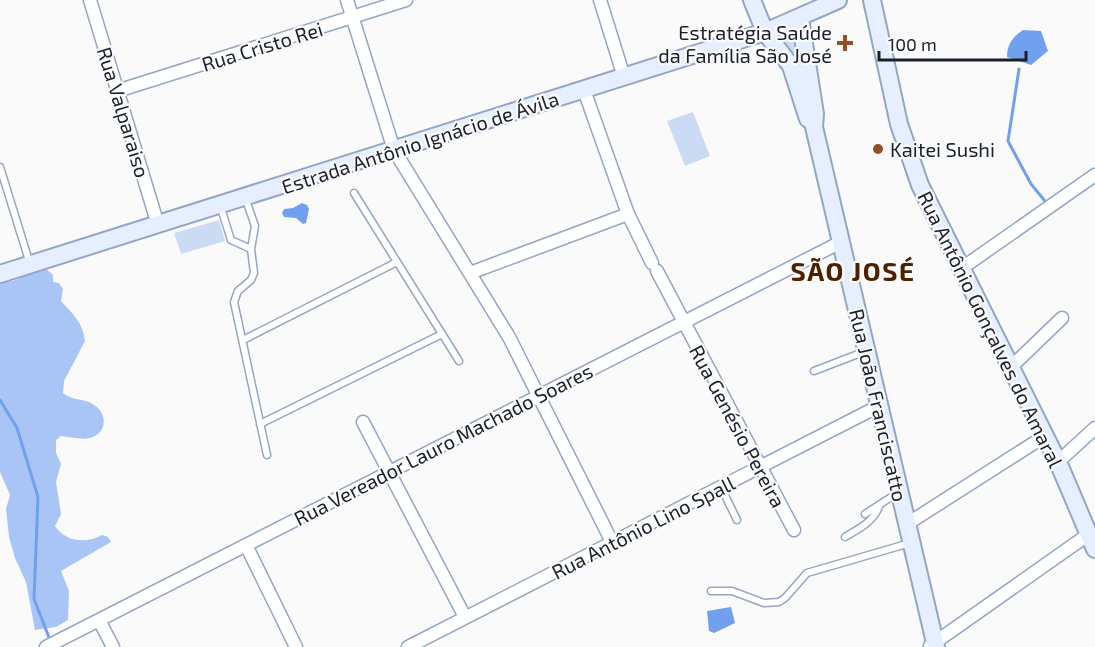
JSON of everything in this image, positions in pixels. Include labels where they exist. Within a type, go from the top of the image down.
[{"type":"street","name":"Rua Valparaiso","points":[[90,0],[158,225]]},
{"type":"street","points":[[347,0],[394,150],[509,337],[612,542]]},
{"type":"street","name":"Rua Cristo Rei","points":[[117,91],[406,0]]},
{"type":"street","points":[[600,0],[624,77]]},
{"type":"street","name":"Rua João Franciscatto","points":[[752,0],[765,32],[791,66],[806,116],[814,127]]},
{"type":"street","name":"Estrada Antônio Ignácio de Ávila","points":[[0,274],[765,32],[838,0]]},
{"type":"street","name":"Rua Antônio Gonçalves do Amaral","points":[[872,0],[899,124],[920,185],[1093,537]]},
{"type":"street","name":"Rua João Franciscatto","points":[[800,18],[815,114],[814,127],[907,524],[933,646]]},
{"type":"street","name":"Rua Genésio Pereira","points":[[584,90],[628,214],[794,530]]},
{"type":"street","points":[[962,268],[1095,176]]},
{"type":"street","points":[[470,273],[628,214]]},
{"type":"street","name":"Rua Vereador Lauro Machado Soares","points":[[46,647],[840,242]]},
{"type":"street","points":[[1011,367],[1062,318]]},
{"type":"street","name":"Rua Antônio Lino Spall","points":[[408,647],[879,406]]},
{"type":"street","points":[[363,422],[465,617]]},
{"type":"street","points":[[1058,462],[1095,428]]},
{"type":"street","points":[[907,524],[1045,436]]},
{"type":"street","points":[[933,646],[1093,537]]},
{"type":"street","points":[[246,545],[296,647]]},
{"type":"street","points":[[99,620],[113,647]]},
{"type":"lane","points":[[0,167],[30,265]]},
{"type":"lane","points":[[354,193],[459,362]]},
{"type":"lane","points":[[245,197],[255,226],[251,249],[254,273],[251,280],[235,296],[267,455]]},
{"type":"lane","points":[[220,205],[231,240],[251,249]]},
{"type":"lane","points":[[243,340],[397,262]]},
{"type":"lane","points":[[260,424],[442,334]]},
{"type":"lane","points":[[814,371],[866,351]]},
{"type":"lane","points":[[721,487],[737,520]]},
{"type":"lane","points":[[865,514],[899,492]]},
{"type":"lane","points":[[845,537],[871,520],[877,514],[880,504]]},
{"type":"lane","points":[[711,591],[732,591],[764,603],[779,602],[807,573],[911,543]]},
{"type":"shaded area","points":[[794,26],[809,104],[777,33]]},
{"type":"shaded area","points":[[1023,30],[1041,31],[1048,51],[1031,65],[1007,57],[1011,41]]},
{"type":"shaded area","points":[[693,112],[710,156],[685,166],[667,121]]},
{"type":"shaded area","points":[[302,203],[309,209],[306,223],[303,224],[296,218],[284,217],[282,213],[284,209],[293,208]]},
{"type":"shaded area","points":[[219,220],[225,241],[181,254],[174,233]]},
{"type":"shaded area","points":[[44,267],[53,275],[53,282],[59,283],[63,289],[61,301],[80,324],[85,341],[64,381],[63,393],[94,405],[102,413],[104,423],[96,436],[79,439],[61,436],[56,440],[56,453],[61,464],[56,482],[61,514],[55,526],[64,535],[77,540],[90,540],[102,535],[108,537],[111,542],[61,571],[69,591],[68,620],[56,627],[35,630],[26,582],[15,558],[9,537],[6,509],[10,495],[0,472],[0,282],[13,281]]},
{"type":"shaded area","points":[[731,607],[735,623],[714,633],[709,631],[707,611]]},
{"type":"waterway","points":[[1019,69],[1008,141],[1031,184],[1045,201]]},
{"type":"waterway","points":[[0,400],[17,428],[38,497],[34,599],[50,640]]},
{"type":"place","name":"Estratégia Saúde da Família São José","points":[[845,43]]},
{"type":"place","name":"Kaitei Sushi","points":[[878,149]]},
{"type":"district","name":"SÃO JOSÉ","points":[[853,270]]}]
